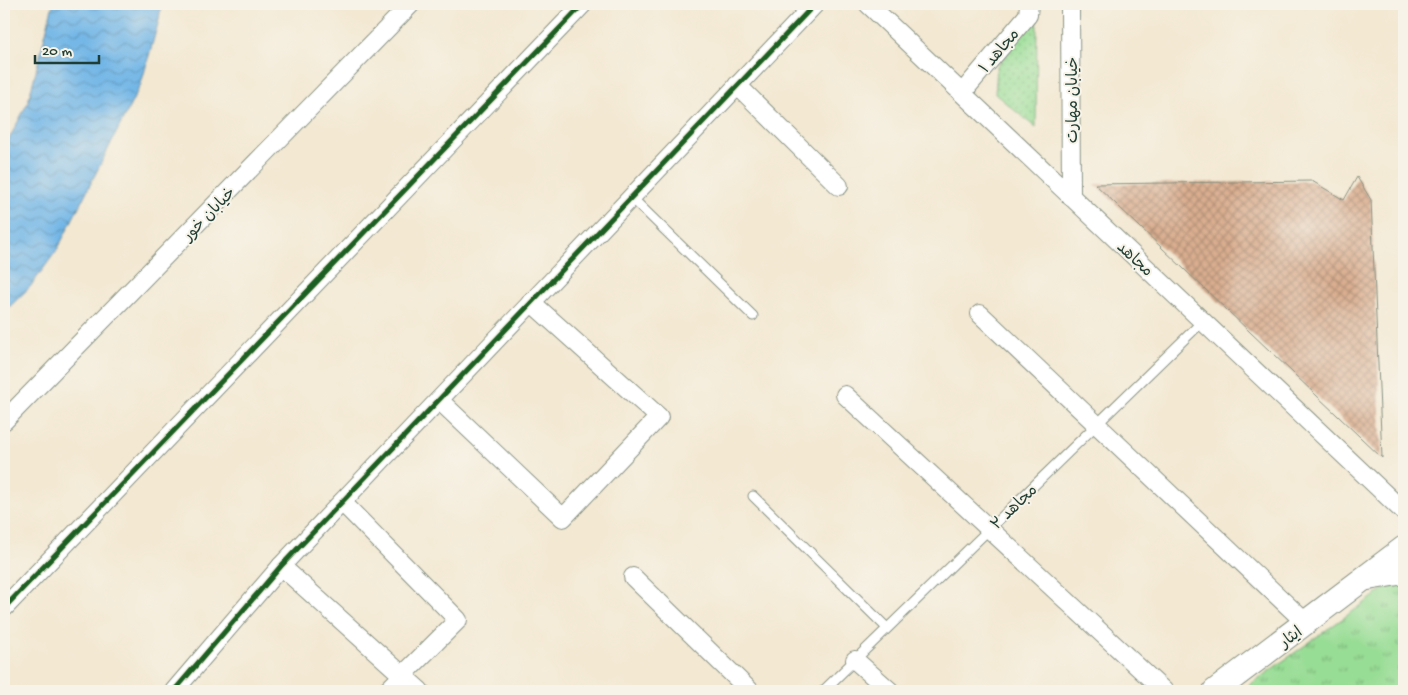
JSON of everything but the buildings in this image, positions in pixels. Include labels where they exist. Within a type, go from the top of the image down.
[{"type":"main road","name":"ایثار","points":[[1215,691],[1404,548]]},
{"type":"main road","points":[[1364,579],[1404,572]]},
{"type":"street","name":"خیابان خور","points":[[4,421],[411,4]]},
{"type":"street","points":[[4,608],[583,4]]},
{"type":"street","points":[[174,691],[281,566],[815,4]]},
{"type":"street","name":"مجاهد","points":[[868,4],[1404,512]]},
{"type":"street","name":"مجاهد ۱","points":[[962,93],[1028,15],[1029,4]]},
{"type":"street","name":"خیابان مهارت","points":[[1070,4],[1071,197]]},
{"type":"street","points":[[737,86],[839,186]]},
{"type":"street","points":[[438,400],[563,518],[659,416],[531,302]]},
{"type":"street","points":[[980,314],[1306,623]]},
{"type":"street","points":[[845,394],[1164,691]]},
{"type":"street","points":[[342,502],[458,620],[387,691]]},
{"type":"street","points":[[281,566],[420,691]]},
{"type":"street","points":[[633,577],[750,691]]},
{"type":"street","points":[[854,660],[890,691]]},
{"type":"lane","points":[[631,197],[753,316]]},
{"type":"lane","name":"مجاهد ۲","points":[[823,691],[1203,321]]},
{"type":"lane","points":[[753,496],[888,628]]},
{"type":"green space","points":[[1037,17],[1036,128],[995,94],[997,66]]},
{"type":"green space","points":[[1404,584],[1404,691],[1241,691],[1387,587]]},
{"type":"water","points":[[53,4],[161,4],[159,20],[141,84],[57,250],[30,287],[4,312],[4,149],[28,102]]},
{"type":"cycle path","points":[[4,608],[583,4]]},
{"type":"cycle path","points":[[174,691],[281,566],[815,4]]}]
